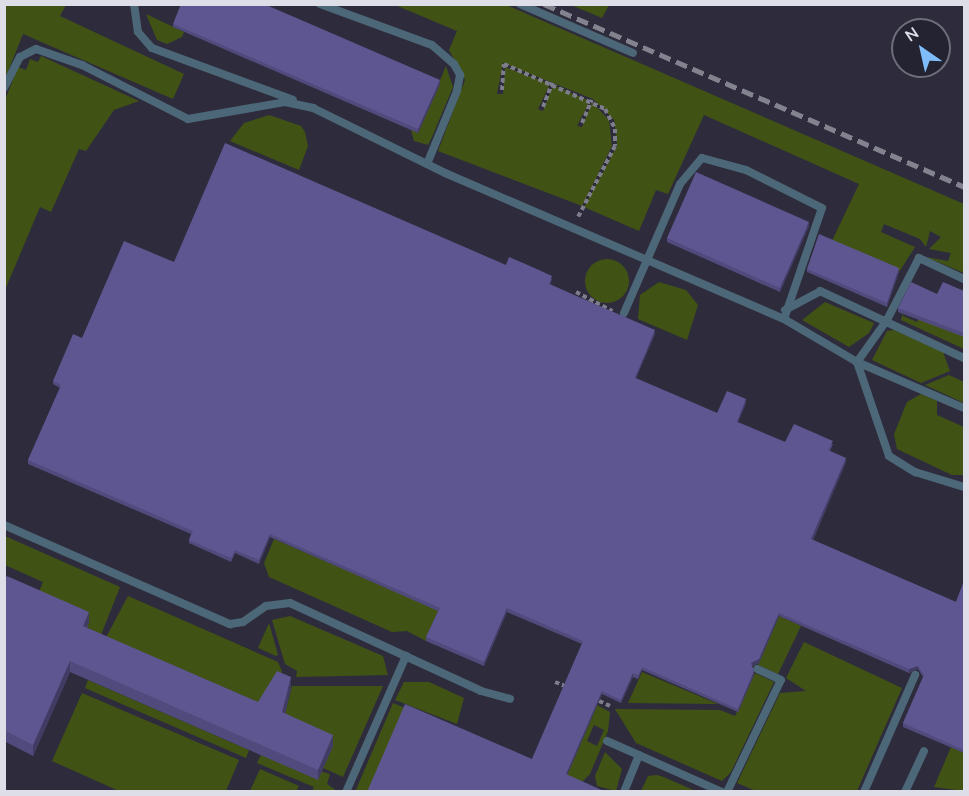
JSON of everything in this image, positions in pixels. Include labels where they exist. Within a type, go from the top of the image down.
[{"type":"lane","points":[[134,4],[138,32],[152,48],[313,108],[427,164],[573,230],[785,315],[857,363],[964,408]]},
{"type":"lane","points":[[320,4],[432,45],[454,64],[460,75],[457,91],[427,164]]},
{"type":"lane","points":[[520,4],[633,53]]},
{"type":"lane","points":[[4,88],[20,57],[36,49],[82,65],[188,119],[285,102],[313,108]]},
{"type":"lane","points":[[624,313],[646,261],[693,164],[702,158],[746,170],[822,208],[785,315]]},
{"type":"lane","points":[[857,363],[887,320],[919,258],[964,279]]},
{"type":"lane","points":[[785,315],[820,291],[887,320],[964,358]]},
{"type":"lane","points":[[857,363],[889,456],[915,472],[964,487]]},
{"type":"lane","points":[[4,525],[230,624],[243,622],[266,606],[290,603],[406,656],[510,699]]},
{"type":"lane","points":[[346,792],[406,656]]},
{"type":"lane","points":[[727,792],[781,680],[757,669]]},
{"type":"lane","points":[[864,792],[915,675]]},
{"type":"lane","points":[[607,741],[722,792]]},
{"type":"lane","points":[[905,792],[924,751]]},
{"type":"lane","points":[[624,792],[639,755]]},
{"type":"path","points":[[502,90],[504,64],[592,100],[605,109],[616,140],[573,230]]},
{"type":"path","points":[[543,107],[552,83]]},
{"type":"path","points":[[582,123],[592,100]]},
{"type":"path","points":[[555,682],[565,686]]},
{"type":"path","points":[[599,701],[610,706]]},
{"type":"green space","points":[[5,4],[66,5],[60,16],[184,74],[173,99],[23,34],[5,79]]},
{"type":"green space","points":[[395,5],[506,5],[964,204],[964,273],[926,257],[948,261],[951,253],[929,249],[941,237],[930,231],[926,247],[920,239],[884,224],[881,232],[915,247],[899,272],[831,243],[859,184],[704,115],[668,194],[656,190],[639,231],[584,207],[617,146],[614,120],[593,99],[503,63],[497,94],[503,94],[505,67],[550,84],[538,109],[543,111],[553,85],[590,101],[577,126],[582,127],[592,102],[609,120],[612,146],[582,206],[438,151],[465,80],[449,50],[457,31]]},
{"type":"green space","points":[[571,5],[609,5],[602,18]]},
{"type":"green space","points":[[146,14],[184,32],[182,37],[167,44],[157,40]]},
{"type":"green space","points":[[41,56],[139,101],[114,110],[86,151],[79,149],[51,212],[40,207],[5,290],[5,100],[18,67],[26,70],[30,59],[38,62]]},
{"type":"green space","points":[[446,66],[453,87],[432,137],[428,145],[414,141],[411,130],[418,133]]},
{"type":"green space","points":[[269,115],[301,126],[305,132],[308,146],[299,170],[230,141],[244,123]]},
{"type":"green space","points":[[607,259],[622,266],[629,281],[622,296],[607,303],[592,296],[585,281],[592,266]]},
{"type":"green space","points":[[659,282],[686,290],[698,305],[687,340],[638,319],[640,295]]},
{"type":"green space","points":[[909,291],[903,316],[917,322],[920,317],[964,336],[964,349],[901,320]]},
{"type":"green space","points":[[825,302],[874,323],[869,333],[849,347],[802,320]]},
{"type":"green space","points":[[894,330],[943,352],[950,371],[921,383],[872,360],[887,331]]},
{"type":"green space","points":[[949,375],[964,382],[964,403],[925,385]]},
{"type":"green space","points":[[921,394],[937,401],[937,415],[964,427],[964,475],[952,475],[897,449],[894,434],[907,402]]},
{"type":"green space","points":[[5,536],[120,587],[101,635],[36,599],[43,582],[5,565]]},
{"type":"green space","points":[[274,539],[440,611],[426,641],[407,631],[392,632],[269,577],[264,563]]},
{"type":"green space","points":[[128,596],[278,662],[282,671],[272,695],[260,708],[102,645]]},
{"type":"green space","points":[[290,616],[383,656],[388,675],[296,677],[297,671],[285,664],[272,620]]},
{"type":"green space","points":[[779,616],[801,626],[778,674],[758,665]]},
{"type":"green space","points":[[269,623],[278,655],[276,656],[258,648]]},
{"type":"green space","points":[[804,642],[902,688],[857,791],[756,791],[737,783],[780,693],[806,691],[786,678]]},
{"type":"green space","points":[[642,672],[718,704],[628,703]]},
{"type":"green space","points":[[755,673],[774,682],[731,772],[722,781],[636,743],[615,709],[720,710],[735,716]]},
{"type":"green space","points":[[88,680],[249,750],[246,758],[85,688]]},
{"type":"green space","points":[[404,682],[429,682],[464,698],[457,724],[395,700]]},
{"type":"green space","points":[[292,686],[383,686],[343,777],[323,768],[284,718]]},
{"type":"green space","points":[[82,693],[239,760],[226,791],[119,791],[52,761]]},
{"type":"green space","points":[[393,703],[405,708],[368,791],[355,792]]},
{"type":"green space","points":[[597,705],[610,712],[608,731],[590,774],[582,782],[567,775]],"holes":[[[594,725],[604,730],[597,746],[587,741]]]},
{"type":"green space","points":[[951,747],[964,753],[964,791],[934,787]]},
{"type":"green space","points":[[605,752],[622,769],[616,791],[597,786],[595,776]]},
{"type":"green space","points":[[261,755],[330,774],[327,784],[337,791],[312,791],[314,787],[257,763]]},
{"type":"green space","points":[[260,769],[299,786],[296,791],[250,791]]},
{"type":"green space","points":[[656,775],[696,791],[641,791],[648,776]]},
{"type":"building","points":[[181,4],[264,4],[440,80],[418,129],[173,24]]},
{"type":"building","points":[[225,143],[506,265],[509,257],[530,266],[552,276],[549,284],[655,330],[635,378],[717,413],[727,391],[746,399],[737,422],[785,442],[794,424],[833,441],[828,450],[846,458],[811,539],[956,602],[964,581],[964,750],[903,723],[924,675],[918,666],[909,669],[779,613],[759,659],[751,663],[754,671],[738,709],[642,667],[638,675],[633,673],[621,700],[602,691],[566,774],[606,792],[367,792],[405,704],[532,759],[583,641],[507,608],[484,662],[426,637],[440,608],[270,534],[259,560],[235,550],[231,558],[189,540],[193,531],[28,460],[61,385],[53,381],[73,334],[82,338],[124,241],[174,262]]},
{"type":"building","points":[[696,172],[809,222],[780,288],[667,238]]},
{"type":"building","points":[[819,234],[899,268],[887,303],[807,269]]},
{"type":"building","points":[[911,282],[937,294],[943,282],[964,291],[964,333],[898,308]]},
{"type":"building","points":[[7,576],[89,612],[83,626],[258,702],[277,671],[291,677],[282,712],[333,735],[318,770],[70,661],[33,745],[4,730],[4,580]]},
{"type":"railway","points":[[544,4],[964,187]]}]
